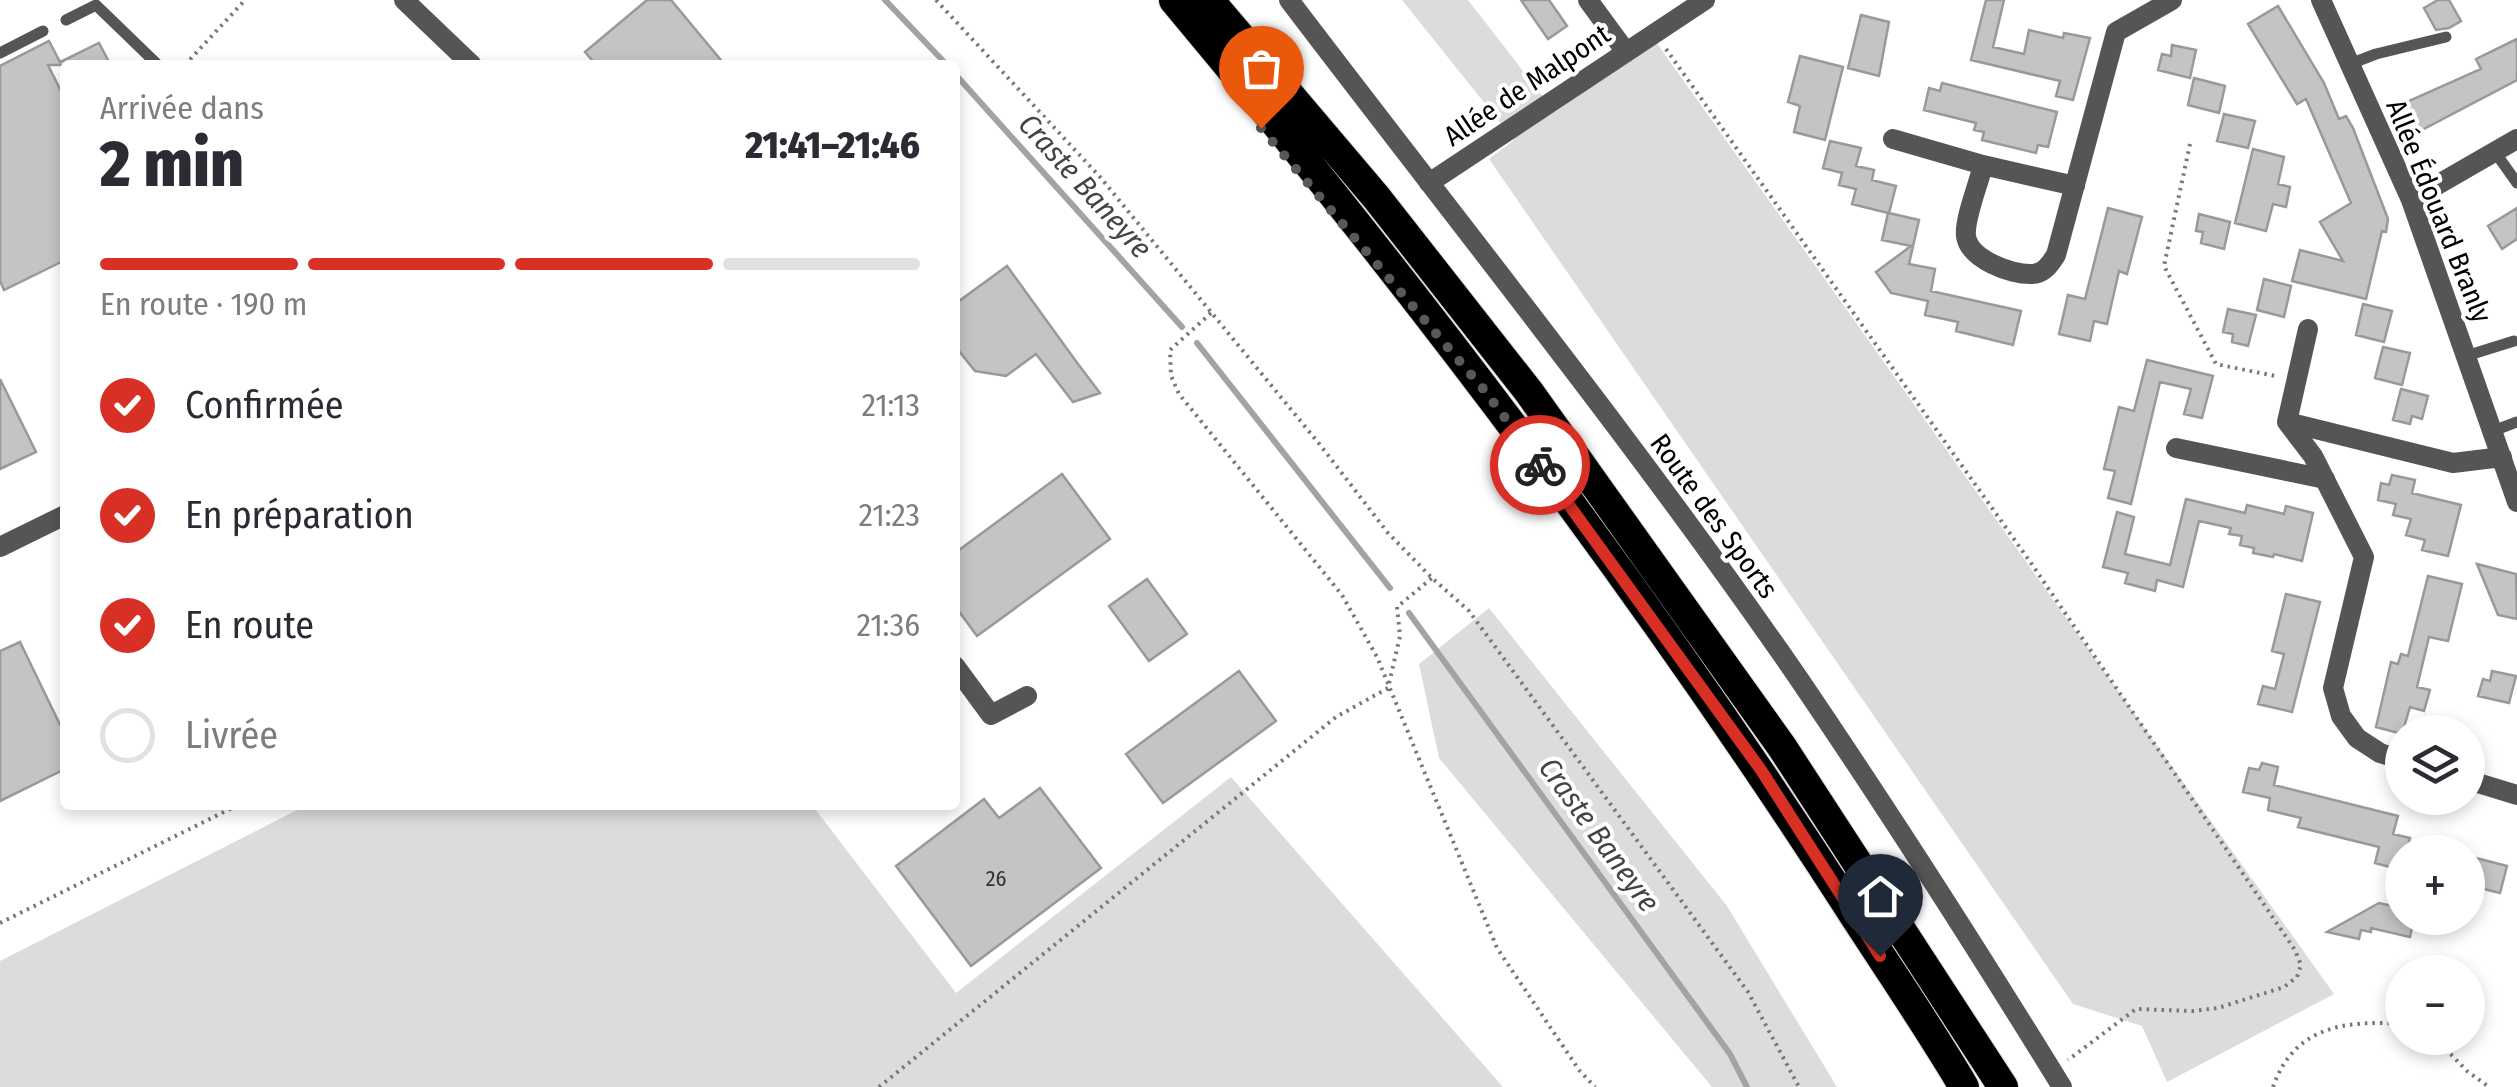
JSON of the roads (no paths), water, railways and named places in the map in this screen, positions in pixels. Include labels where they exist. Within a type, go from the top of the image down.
[{"type":"highway","points":[[1154,0],[1485,391]]},
{"type":"highway","points":[[1174,0],[1258,100],[1485,391],[1761,770],[1964,1087]]},
{"type":"highway","points":[[1208,0],[1376,197]]},
{"type":"highway","points":[[1228,0],[1530,392],[1782,746],[2003,1087]]},
{"type":"street","points":[[404,0],[467,60]]},
{"type":"street","name":"Route des Sports","points":[[1289,0],[1662,490],[1798,678],[2057,1080]]},
{"type":"street","points":[[1588,0],[1626,52]]},
{"type":"street","name":"Allée de Malpont","points":[[1429,183],[1705,0]]},
{"type":"street","points":[[1983,165],[1966,234],[1971,249],[1983,261],[2032,274],[2046,269],[2056,255],[2116,32],[2172,0]]},
{"type":"street","name":"Allée Édouard Branly","points":[[2321,0],[2411,200],[2517,502]]},
{"type":"street","points":[[1894,139],[2075,186]]},
{"type":"street","points":[[2411,200],[2517,139]]},
{"type":"street","points":[[2308,329],[2287,422],[2313,456],[2364,557],[2332,688],[2341,716],[2357,738],[2385,755]]},
{"type":"street","points":[[2287,422],[2453,463],[2502,457]]},
{"type":"street","points":[[2176,448],[2325,480]]},
{"type":"street","points":[[0,547],[60,517]]},
{"type":"street","points":[[960,673],[991,715],[1026,696]]},
{"type":"street","points":[[2485,785],[2517,795]]},
{"type":"lane","points":[[66,20],[96,5],[153,60]]},
{"type":"lane","points":[[0,53],[43,31]]},
{"type":"lane","points":[[2350,64],[2446,37]]},
{"type":"lane","points":[[2494,152],[2517,183]]},
{"type":"lane","points":[[2466,356],[2514,341]]},
{"type":"lane","points":[[2493,432],[2517,422]]},
{"type":"waterway","name":"Craste Baneyre","points":[[885,0],[942,60]]},
{"type":"waterway","name":"Craste Baneyre","points":[[960,80],[1182,327]]},
{"type":"waterway","name":"Craste Baneyre","points":[[1197,343],[1390,588]]},
{"type":"waterway","name":"Craste Baneyre","points":[[1409,613],[1730,1054],[1747,1087]]}]
